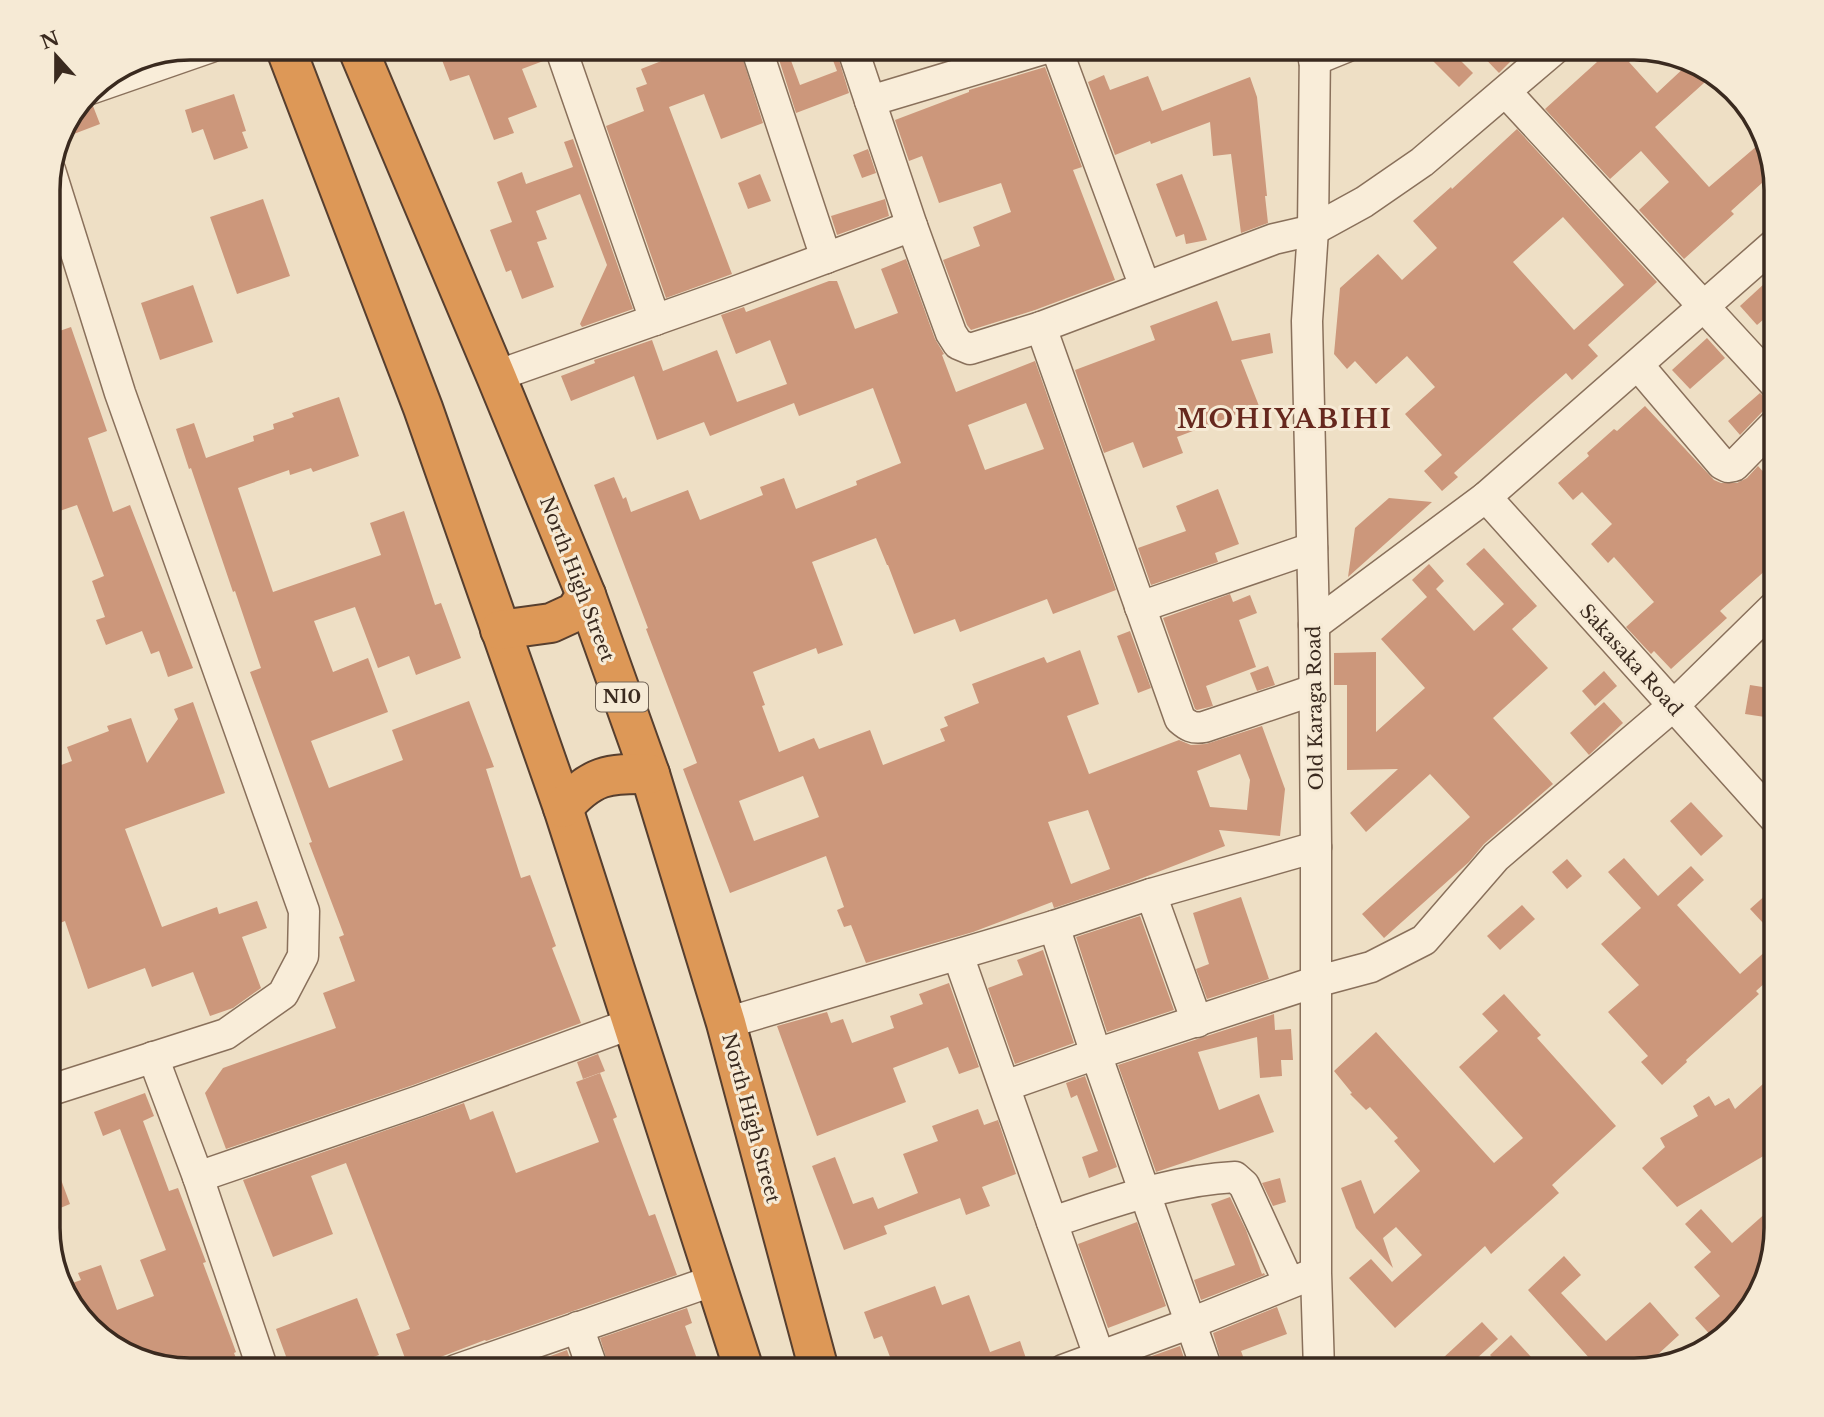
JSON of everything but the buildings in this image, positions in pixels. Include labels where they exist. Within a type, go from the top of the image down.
[{"type":"highway","points":[[290,60],[423,408],[564,808],[740,1358]]},
{"type":"highway","name":"North High Street","points":[[362,60],[586,595],[650,774],[726,1023],[816,1358]]},
{"type":"highway","points":[[500,629],[551,623],[575,612],[586,595]]},
{"type":"highway","points":[[564,808],[578,791],[599,779],[620,774],[650,774]]},
{"type":"street","points":[[565,60],[655,320]]},
{"type":"street","points":[[760,60],[826,258]]},
{"type":"street","points":[[856,60],[951,332],[958,344],[970,349],[1041,327],[1274,240],[1313,230],[1364,202],[1423,162],[1542,60]]},
{"type":"street","points":[[870,101],[1007,60]]},
{"type":"street","points":[[1061,60],[1145,287]]},
{"type":"street","name":"Old Karaga Road","points":[[1314,60],[1313,230],[1307,321],[1314,625],[1315,982],[1302,1278],[1317,1358]]},
{"type":"street","points":[[123,77],[170,61]]},
{"type":"street","points":[[1506,92],[1764,372]]},
{"type":"street","points":[[60,221],[304,911],[303,956],[283,994],[226,1034],[60,1087]]},
{"type":"street","points":[[496,376],[912,226]]},
{"type":"street","points":[[1314,625],[1486,498],[1764,254]]},
{"type":"street","points":[[1041,327],[1180,719],[1190,727],[1204,727],[1314,690]]},
{"type":"street","points":[[1638,365],[1721,464],[1734,466],[1764,435]]},
{"type":"street","name":"Sakasaka Road","points":[[1486,498],[1764,807]]},
{"type":"street","points":[[1140,607],[1312,548]]},
{"type":"street","points":[[1005,1086],[1315,982],[1371,967],[1424,940],[1496,857],[1673,706],[1764,617]]},
{"type":"street","points":[[726,1023],[1054,926],[1151,894],[1316,847]]},
{"type":"street","points":[[1151,894],[1197,1022]]},
{"type":"street","points":[[1054,926],[1203,1358]]},
{"type":"street","points":[[958,955],[1100,1358]]},
{"type":"street","points":[[198,1177],[419,1101],[633,1023]]},
{"type":"street","points":[[153,1057],[198,1177],[259,1358]]},
{"type":"street","points":[[1052,1222],[1145,1193],[1217,1178],[1235,1177],[1244,1185],[1302,1278],[1113,1358]]},
{"type":"street","points":[[490,1358],[715,1280]]},
{"type":"street","points":[[578,1327],[589,1358]]},
{"type":"district","name":"MOHIYABIHI","points":[[1285,419]]}]
